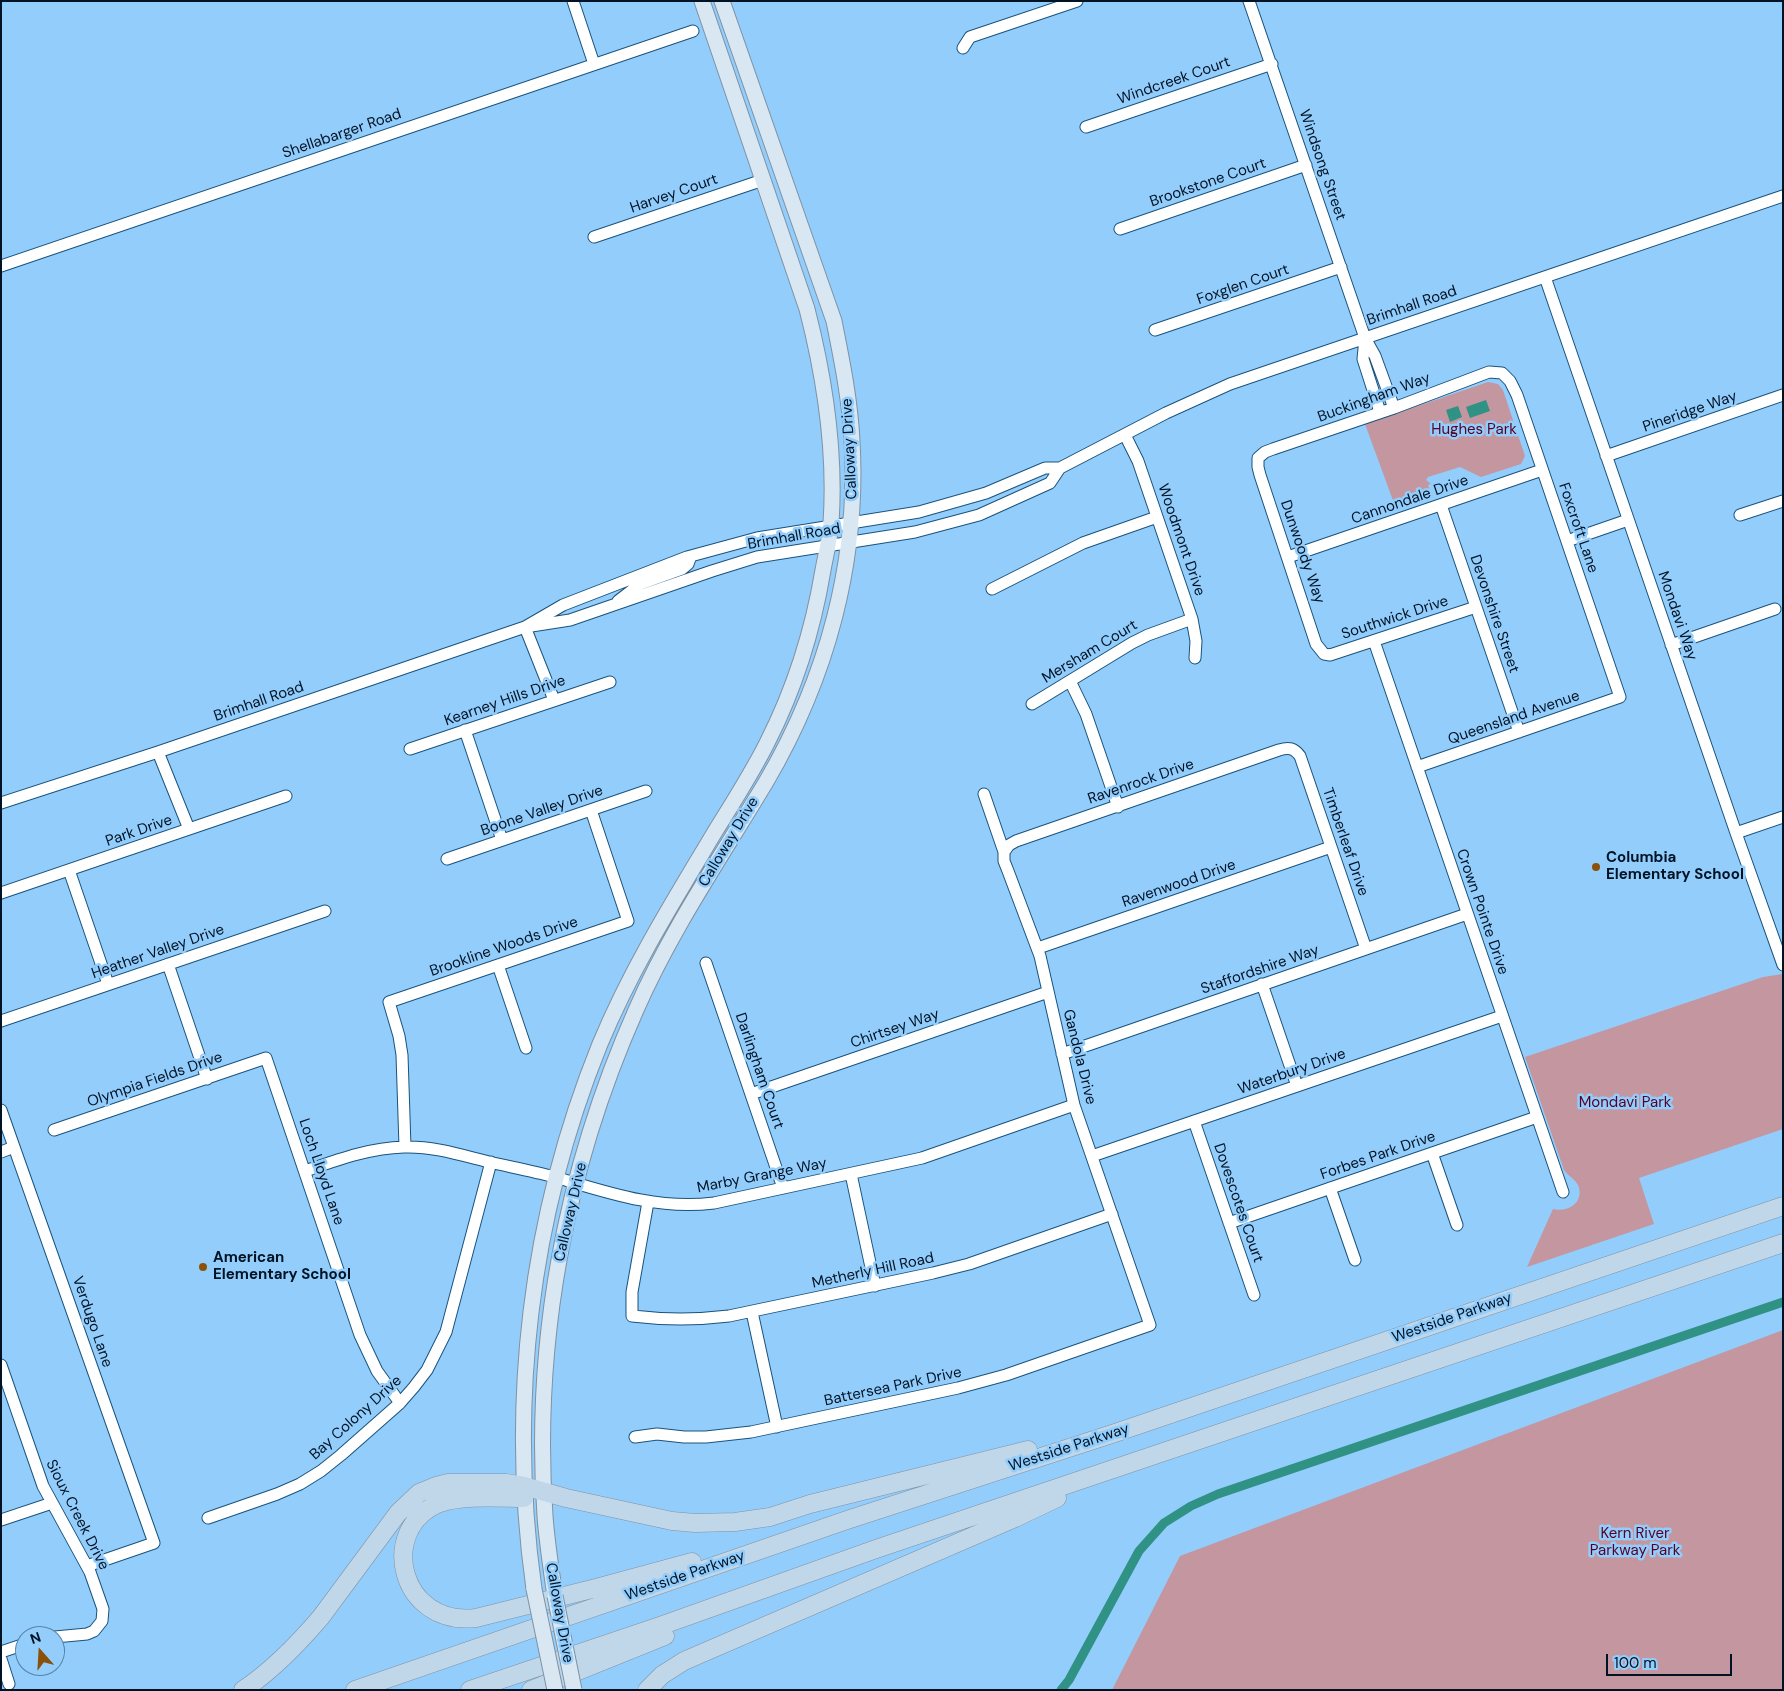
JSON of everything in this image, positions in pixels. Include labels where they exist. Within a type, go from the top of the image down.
[{"type":"highway","name":"Westside Parkway","points":[[354,1690],[847,1520],[1112,1434],[1783,1206]]},
{"type":"highway","points":[[470,1690],[660,1626],[876,1549],[1783,1243]]},
{"type":"highway","points":[[847,1520],[596,1588],[476,1618],[464,1619],[442,1616],[422,1602],[408,1583],[404,1557],[404,1547],[408,1534],[421,1516],[434,1506],[450,1500],[543,1491],[566,1498],[672,1521],[695,1523],[735,1522],[770,1516],[810,1504],[1053,1444],[1112,1434]]},
{"type":"highway","points":[[647,1690],[662,1675],[684,1661],[1015,1518],[1132,1462]]},
{"type":"highway","points":[[243,1690],[288,1652],[308,1632],[398,1513],[419,1494],[448,1483],[506,1483],[524,1492]]},
{"type":"highway","points":[[531,1690],[876,1549]]},
{"type":"main road","name":"Calloway Drive","points":[[555,1690],[542,1633],[529,1557],[524,1492],[524,1414],[529,1331],[536,1270],[555,1177],[581,1095],[600,1044],[627,987],[670,906],[753,770],[790,693],[813,619],[831,526],[831,447],[824,387],[812,328],[702,1]]},
{"type":"main road","name":"Calloway Drive","points":[[574,1690],[560,1626],[553,1582],[543,1491],[547,1335],[569,1211],[587,1141],[604,1089],[638,1005],[670,941],[766,782],[792,734],[818,673],[838,606],[852,523],[852,442],[845,376],[834,321],[722,1]]},
{"type":"main road","points":[[763,180],[771,182],[775,187],[794,243],[813,259]]},
{"type":"main road","points":[[803,297],[814,305],[829,364],[834,370],[845,376]]},
{"type":"main road","points":[[766,782],[766,764],[792,708],[790,693]]},
{"type":"main road","points":[[733,836],[731,822],[751,786],[753,770]]},
{"type":"street","points":[[573,1],[594,64]]},
{"type":"street","points":[[963,48],[970,37],[1077,1]]},
{"type":"street","name":"Windsong Street","points":[[1249,1],[1365,338],[1376,356],[1394,408]]},
{"type":"street","name":"Shellabarger Road","points":[[1,266],[693,31]]},
{"type":"street","name":"Windcreek Court","points":[[1086,127],[1272,64]]},
{"type":"street","name":"Brookstone Court","points":[[1120,229],[1306,166]]},
{"type":"street","name":"Harvey Court","points":[[594,237],[763,180]]},
{"type":"street","name":"Brimhall Road","points":[[525,627],[562,605],[691,556],[757,538],[899,516],[941,506],[990,491],[1045,468],[1060,468],[1166,413],[1216,390],[1783,196]]},
{"type":"street","name":"Foxglen Court","points":[[1155,330],[1341,267]]},
{"type":"street","name":"Mondavi Way","points":[[1545,277],[1736,834],[1783,965]]},
{"type":"street","name":"Windsong Street","points":[[1365,338],[1363,359],[1380,412]]},
{"type":"street","name":"Buckingham Way","points":[[1258,458],[1265,452],[1273,449],[1394,408],[1477,376],[1489,372],[1502,373]]},
{"type":"street","name":"Foxcroft Lane","points":[[1502,373],[1510,381],[1517,395],[1620,697]]},
{"type":"street","name":"Pineridge Way","points":[[1606,456],[1783,395]]},
{"type":"street","name":"Woodmont Drive","points":[[1125,435],[1138,461],[1192,619],[1196,642],[1195,658]]},
{"type":"street","name":"Dunwoody Way","points":[[1258,458],[1260,475],[1316,644],[1324,654]]},
{"type":"street","name":"Brimhall Road","points":[[1,803],[158,752],[525,627],[570,620],[758,557],[915,532],[979,515],[1050,483],[1060,468]]},
{"type":"street","name":"Cannondale Drive","points":[[1288,557],[1542,470]]},
{"type":"street","points":[[1740,516],[1783,501]]},
{"type":"street","name":"Devonshire Street","points":[[1441,505],[1518,732]]},
{"type":"street","points":[[992,588],[1083,543],[1157,517]]},
{"type":"street","points":[[1567,541],[1628,520]]},
{"type":"street","points":[[611,606],[640,584],[682,569],[688,564],[691,556]]},
{"type":"street","name":"Southwick Drive","points":[[1324,654],[1330,655],[1374,642],[1476,607]]},
{"type":"street","points":[[1671,645],[1775,609]]},
{"type":"street","name":"Mersham Court","points":[[1032,704],[1132,642],[1192,619]]},
{"type":"street","points":[[525,627],[554,700]]},
{"type":"street","name":"Crown Pointe Drive","points":[[1374,642],[1563,1192]]},
{"type":"street","name":"Kearney Hills Drive","points":[[410,749],[610,682]]},
{"type":"street","points":[[1070,682],[1086,714],[1118,807]]},
{"type":"street","name":"Queensland Avenue","points":[[1417,767],[1620,697]]},
{"type":"street","points":[[465,730],[502,840]]},
{"type":"street","name":"Ravenrock Drive","points":[[1004,852],[1009,845],[1016,841],[1279,750],[1292,748]]},
{"type":"street","name":"Timberleaf Drive","points":[[1292,748],[1300,756],[1366,949]]},
{"type":"street","points":[[158,752],[189,829]]},
{"type":"street","name":"Boone Valley Drive","points":[[447,859],[646,791]]},
{"type":"street","name":"Gandola Drive","points":[[984,794],[1004,852],[1008,871],[1038,948],[1074,1106],[1150,1326]]},
{"type":"street","name":"Park Drive","points":[[1,893],[286,796]]},
{"type":"street","name":"Brookline Woods Drive","points":[[405,1147],[402,1055],[399,1036],[389,1002],[628,921],[591,810]]},
{"type":"street","points":[[1736,834],[1783,817]]},
{"type":"street","name":"Ravenwood Drive","points":[[1038,948],[1331,847]]},
{"type":"street","points":[[69,870],[108,984]]},
{"type":"street","name":"Heather Valley Drive","points":[[1,1021],[325,911]]},
{"type":"street","name":"Staffordshire Way","points":[[1062,1054],[1468,914]]},
{"type":"street","name":"Darlingham Court","points":[[706,963],[783,1188]]},
{"type":"street","points":[[168,964],[207,1078]]},
{"type":"street","points":[[498,965],[526,1048]]},
{"type":"street","points":[[1262,984],[1297,1086]]},
{"type":"street","name":"Chirtsey Way","points":[[751,1094],[1048,992]]},
{"type":"street","name":"Waterbury Drive","points":[[1092,1156],[1502,1016]]},
{"type":"street","name":"Olympia Fields Drive","points":[[54,1130],[266,1058]]},
{"type":"street","name":"Loch Lloyd Lane","points":[[266,1058],[368,1354],[388,1387],[400,1402]]},
{"type":"street","name":"Marby Grange Way","points":[[305,1171],[365,1152],[405,1147],[430,1148],[555,1177],[648,1202],[698,1205],[922,1158],[1074,1106]]},
{"type":"street","name":"Verdugo Lane","points":[[1,1110],[154,1543],[87,1566]]},
{"type":"street","name":"Forbes Park Drive","points":[[1229,1223],[1537,1117]]},
{"type":"street","name":"Dovescotes Court","points":[[1194,1121],[1254,1295]]},
{"type":"street","points":[[1,1152],[14,1147]]},
{"type":"street","points":[[1432,1153],[1457,1226]]},
{"type":"street","name":"Bay Colony Drive","points":[[208,1518],[277,1494],[300,1484],[321,1471],[400,1402],[427,1370],[446,1332],[491,1162]]},
{"type":"street","points":[[851,1174],[875,1286]]},
{"type":"street","points":[[1330,1188],[1355,1260]]},
{"type":"street","name":"Metherly Hill Road","points":[[648,1202],[632,1292],[632,1316],[690,1320],[710,1319],[752,1312],[933,1273],[968,1264],[1112,1214]]},
{"type":"street","points":[[752,1312],[777,1427]]},
{"type":"street","name":"Battersea Park Drive","points":[[635,1437],[657,1434],[684,1437],[714,1436],[777,1427],[982,1382],[1150,1326]]},
{"type":"street","name":"Sioux Creek Drive","points":[[1,1365],[5,1391],[38,1473],[52,1503],[87,1566],[103,1608],[102,1622],[94,1631],[87,1634],[65,1636]]},
{"type":"street","points":[[1,1520],[52,1503]]},
{"type":"street","points":[[1,1652],[15,1647]]},
{"type":"street","points":[[1,1660],[10,1684]]},
{"type":"green space","name":"Hughes Park","points":[[1488,382],[1498,384],[1503,390],[1525,456],[1521,464],[1481,477],[1460,467],[1428,477],[1426,480],[1431,484],[1428,485],[1431,494],[1395,506],[1365,424]]},
{"type":"green space","name":"Mondavi Park","points":[[1783,974],[1783,1129],[1639,1178],[1654,1224],[1527,1267],[1553,1209],[1559,1210],[1574,1205],[1580,1191],[1577,1183],[1564,1170],[1525,1057],[1763,977]]},
{"type":"green space","name":"Kern River Parkway Park","points":[[1783,1330],[1783,1690],[1112,1690],[1180,1556]]},
{"type":"shaded area","points":[[1486,400],[1490,411],[1470,418],[1466,407]]},
{"type":"shaded area","points":[[1458,406],[1462,417],[1450,422],[1446,410]]},
{"type":"waterway","points":[[1061,1690],[1069,1680],[1139,1551],[1164,1523],[1191,1506],[1218,1494],[1783,1302]]},
{"type":"place","name":"Columbia Elementary School","points":[[1596,867]]},
{"type":"place","name":"American Elementary School","points":[[203,1267]]}]
